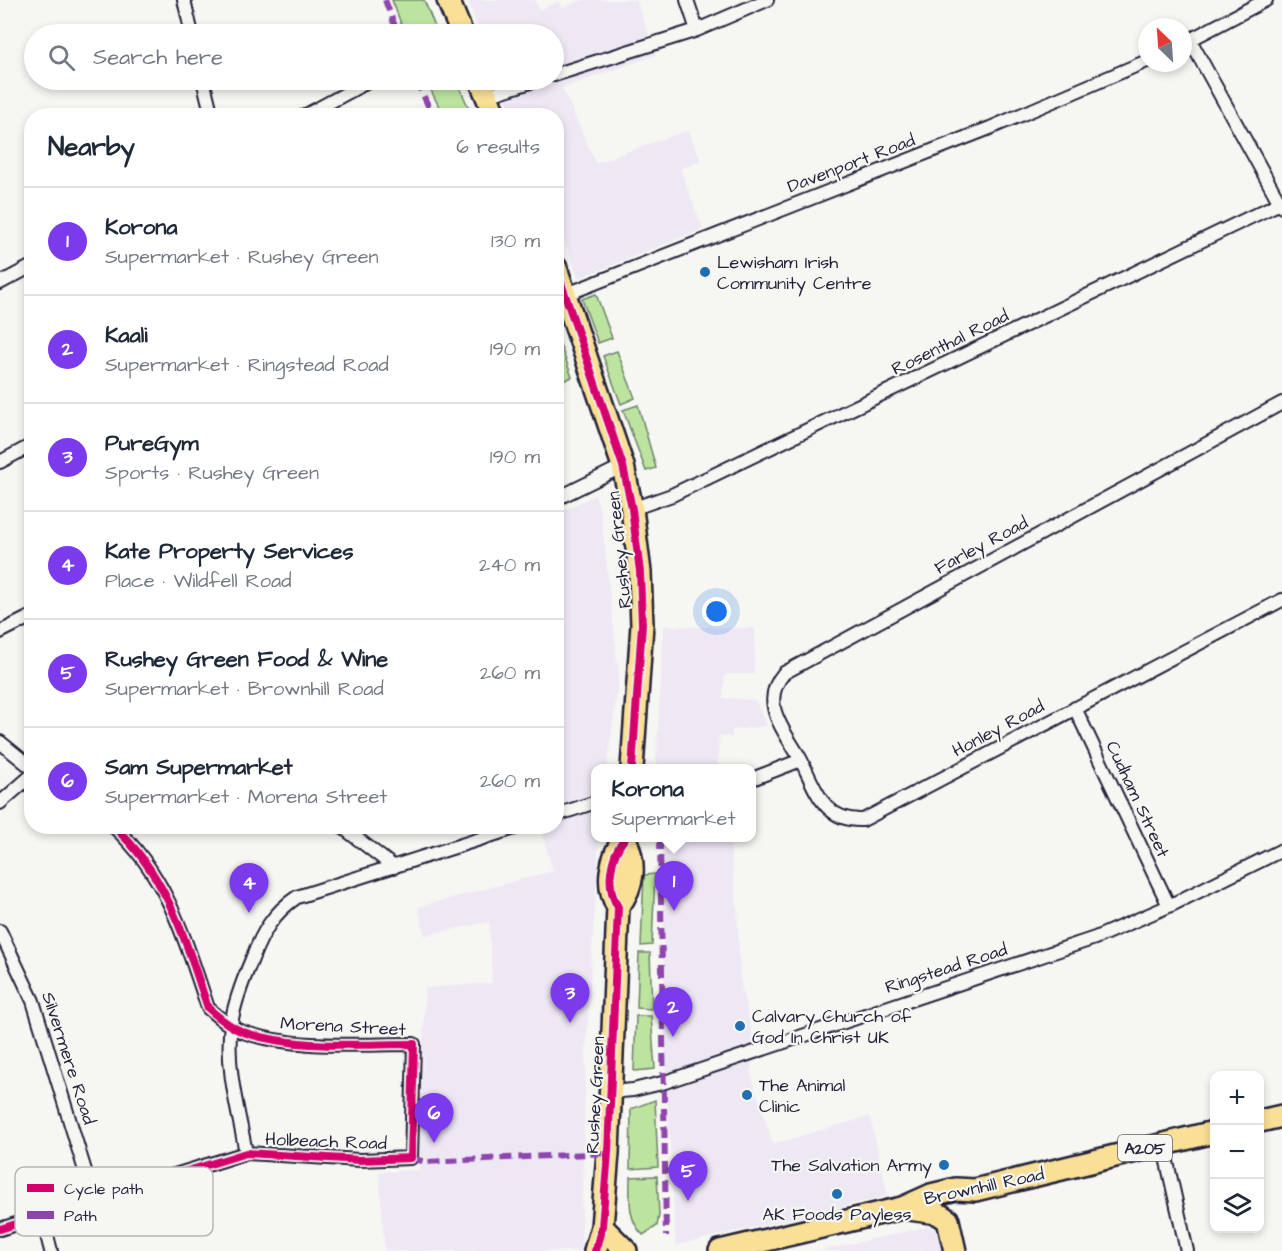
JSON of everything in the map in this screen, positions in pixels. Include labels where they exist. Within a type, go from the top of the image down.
[{"type":"highway","points":[[448,0],[458,24]]},
{"type":"highway","name":"Rushey Green","points":[[564,293],[623,466],[632,509],[640,572],[642,625],[632,764]]},
{"type":"highway","name":"Rushey Green","points":[[595,1251],[602,1227],[618,907],[629,892],[633,856],[627,842]]},
{"type":"highway","points":[[1264,1121],[1282,1116]]},
{"type":"highway","name":"Brownhill Road","points":[[720,1251],[902,1208],[931,1195],[956,1189],[975,1190],[1210,1133]]},
{"type":"highway","points":[[956,1251],[948,1220],[975,1190]]},
{"type":"highway","name":"A205","points":[[902,1208],[937,1213],[948,1220]]},
{"type":"highway","points":[[602,1227],[626,1251]]},
{"type":"street","points":[[184,0],[190,24]]},
{"type":"street","points":[[687,0],[697,30]]},
{"type":"street","points":[[564,72],[697,30],[767,0]]},
{"type":"street","points":[[1192,39],[1266,0]]},
{"type":"street","points":[[1192,51],[1281,205]]},
{"type":"street","name":"Davenport Road","points":[[564,283],[999,124],[1138,64]]},
{"type":"street","points":[[206,90],[210,108]]},
{"type":"street","points":[[319,108],[352,90]]},
{"type":"street","points":[[487,97],[508,90]]},
{"type":"street","name":"Rosenthal Road","points":[[632,509],[672,495],[1281,205]]},
{"type":"street","points":[[0,284],[24,270]]},
{"type":"street","name":"Farley Road","points":[[801,760],[773,706],[771,695],[775,683],[784,673],[1282,403]]},
{"type":"street","points":[[0,462],[24,449]]},
{"type":"street","points":[[564,495],[598,476],[623,466]]},
{"type":"street","name":"Honley Road","points":[[801,760],[831,812],[846,821],[863,820],[1282,600]]},
{"type":"street","points":[[0,632],[24,620]]},
{"type":"street","name":"Cudham Street","points":[[1076,708],[1169,906]]},
{"type":"street","points":[[0,742],[24,762]]},
{"type":"street","points":[[756,777],[801,760]]},
{"type":"street","points":[[0,803],[24,782]]},
{"type":"street","points":[[564,812],[591,804]]},
{"type":"street","points":[[120,834],[155,876],[180,924],[208,1008],[231,1026]]},
{"type":"street","points":[[351,834],[394,867]]},
{"type":"street","points":[[246,1153],[232,1068],[231,1026],[242,982],[258,943],[274,915],[297,897],[496,834]]},
{"type":"street","name":"Ringstead Road","points":[[610,1092],[662,1083],[1095,938],[1169,906],[1282,850]]},
{"type":"street","name":"Silvermere Road","points":[[0,931],[33,1001],[84,1167]]},
{"type":"street","name":"Morena Street","points":[[231,1026],[242,1032],[292,1041],[414,1044],[411,1158]]},
{"type":"street","points":[[1163,1144],[1187,1251]]},
{"type":"street","name":"Holbeach Road","points":[[201,1167],[246,1153],[360,1160],[411,1158]]},
{"type":"street","name":"Holbeach Road","points":[[0,1229],[15,1224]]},
{"type":"street","points":[[47,1236],[51,1251]]},
{"type":"shaded area","points":[[467,0],[535,0],[539,10],[560,1],[562,8],[583,0],[636,0],[656,55],[564,87],[564,24],[477,24]]},
{"type":"shaded area","points":[[503,90],[563,90],[596,163],[688,130],[701,161],[680,169],[703,229],[579,278],[564,240],[564,108],[510,108]]},
{"type":"shaded area","points":[[595,495],[601,513],[619,676],[608,764],[591,764],[591,842],[599,842],[586,1050],[581,1251],[385,1251],[379,1172],[419,1170],[425,988],[492,983],[489,922],[425,935],[418,907],[553,871],[542,834],[564,834],[564,510]]},
{"type":"shaded area","points":[[664,626],[755,628],[754,674],[725,674],[723,698],[755,700],[768,726],[732,730],[732,737],[719,736],[718,764],[659,764],[656,761]]},
{"type":"shaded area","points":[[663,842],[729,842],[737,905],[740,979],[753,1039],[751,1075],[773,1144],[870,1116],[888,1196],[676,1245],[665,1061]]},
{"type":"shaded area","points":[[931,1226],[939,1236],[943,1251],[818,1251]]},
{"type":"green space","points":[[392,0],[424,0],[434,24],[401,24]]},
{"type":"green space","points":[[431,90],[461,90],[469,108],[440,108]]},
{"type":"green space","points":[[596,294],[612,338],[598,343],[582,299]]},
{"type":"green space","points":[[617,351],[635,398],[621,404],[603,356]]},
{"type":"green space","points":[[564,355],[572,377],[564,381]]},
{"type":"green space","points":[[638,405],[656,468],[646,471],[623,410]]},
{"type":"green space","points":[[655,874],[652,945],[641,946],[644,875]]},
{"type":"green space","points":[[639,953],[650,953],[652,1009],[637,1008]]},
{"type":"green space","points":[[636,1016],[651,1016],[655,1069],[634,1071]]},
{"type":"green space","points":[[655,1100],[658,1167],[630,1169],[631,1109]]},
{"type":"green space","points":[[657,1176],[659,1215],[657,1226],[643,1235],[632,1215],[630,1177]]},
{"type":"marked path","points":[[385,0],[394,24]]},
{"type":"marked path","points":[[421,90],[429,108]]},
{"type":"marked path","points":[[660,842],[666,1236]]},
{"type":"marked path","points":[[411,1158],[426,1162],[608,1153]]},
{"type":"cycle path","points":[[564,292],[623,466],[632,509],[640,572],[642,625],[632,764]]},
{"type":"cycle path","points":[[121,834],[148,865],[161,887],[183,934],[208,1008],[224,1022],[243,1032],[263,1038],[306,1044],[414,1044],[411,1158],[360,1160],[246,1153],[201,1167]]},
{"type":"cycle path","points":[[595,1251],[602,1227],[608,1153],[618,907],[612,890],[611,872],[622,842]]},
{"type":"cycle path","points":[[0,1229],[15,1224]]},
{"type":"place","name":"Lewisham Irish Community Centre","points":[[705,272]]},
{"type":"place","name":"Korona","points":[[674,911]]},
{"type":"place","name":"Kate Property Services","points":[[249,913]]},
{"type":"place","name":"PureGym","points":[[570,1023]]},
{"type":"place","name":"Calvary Church of God In Christ UK","points":[[740,1026]]},
{"type":"place","name":"Kaali","points":[[673,1037]]},
{"type":"place","name":"The Animal Clinic","points":[[747,1095]]},
{"type":"place","name":"Sam Supermarket","points":[[434,1143]]},
{"type":"place","name":"The Salvation Army","points":[[944,1165]]},
{"type":"place","name":"AK Foods Payless","points":[[837,1194]]},
{"type":"place","name":"Rushey Green Food & Wine","points":[[688,1201]]}]
